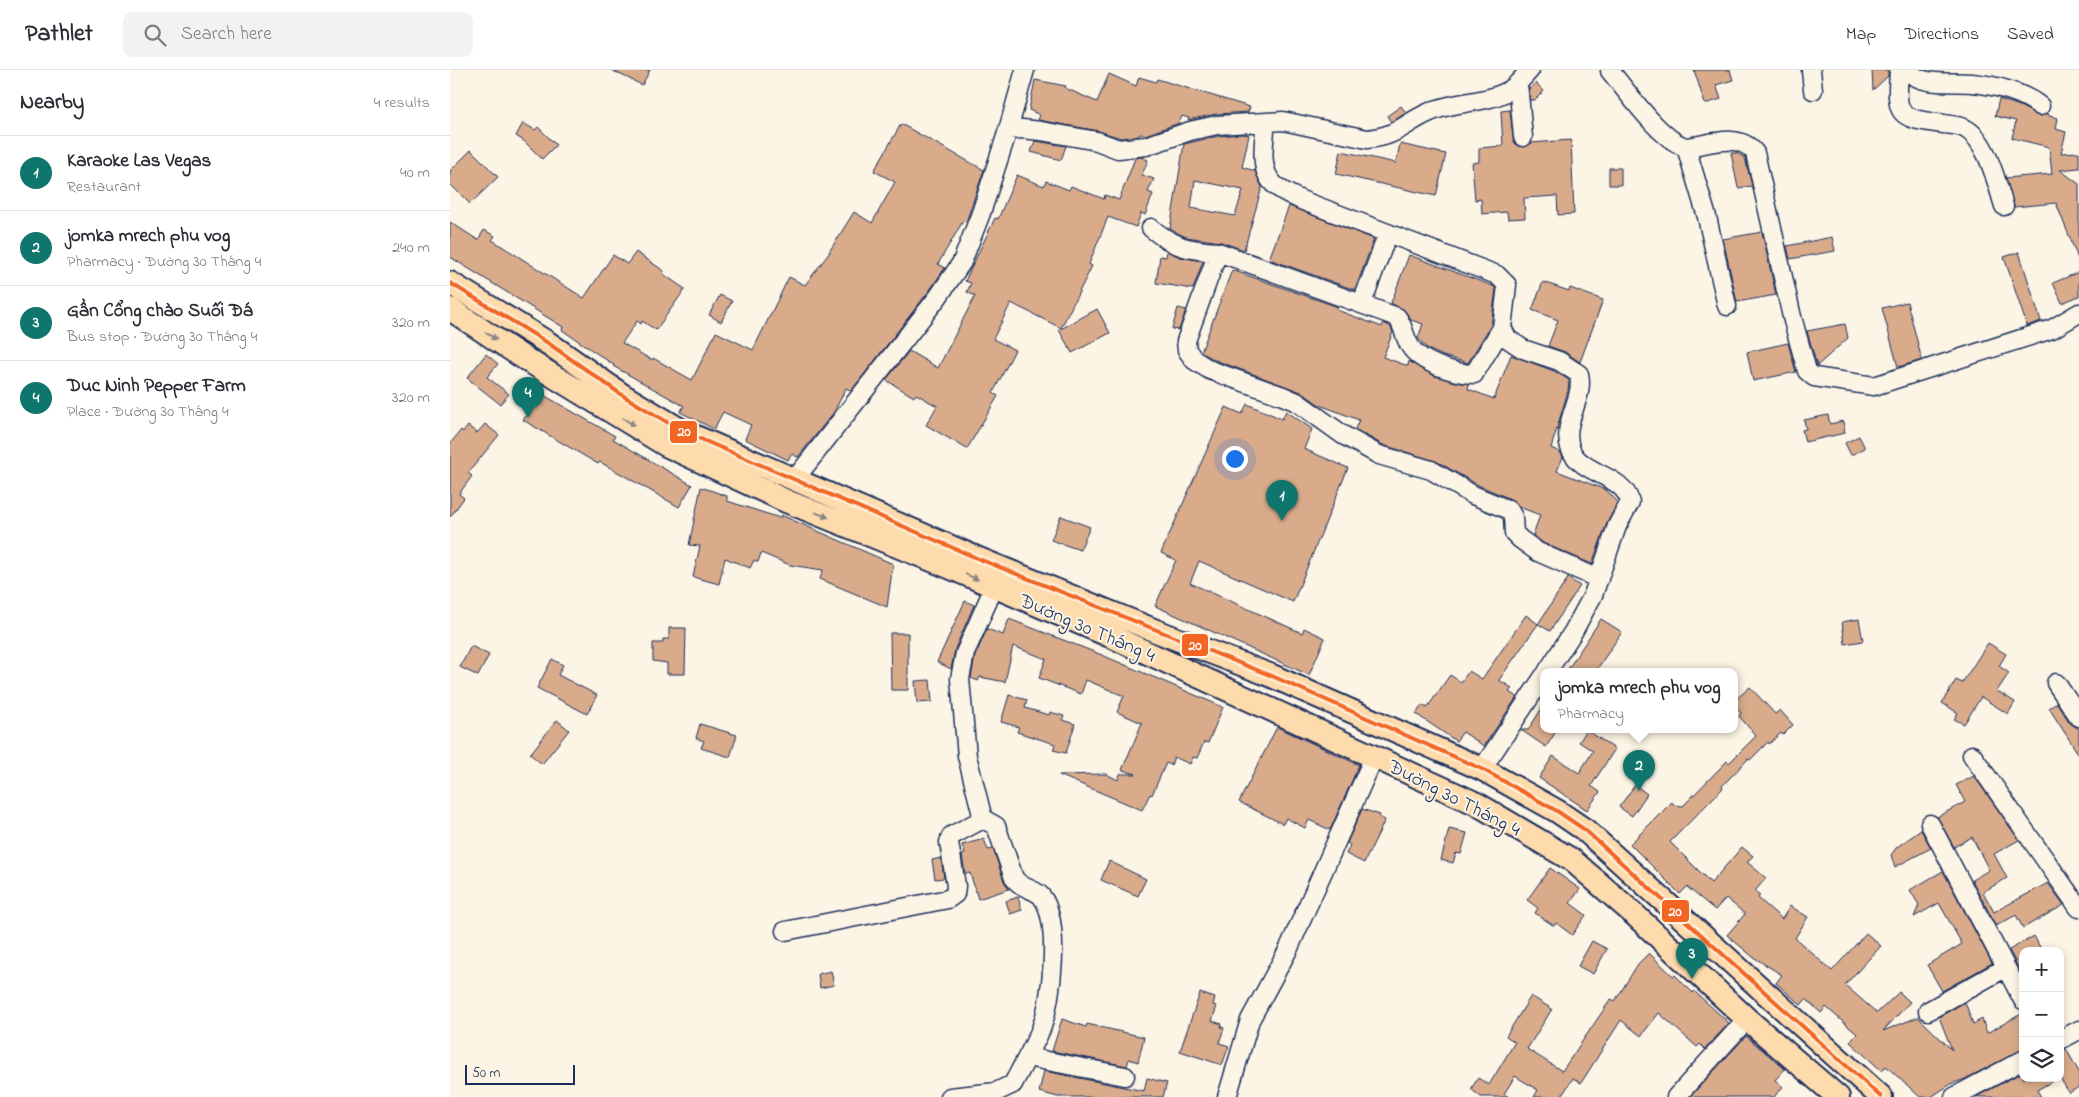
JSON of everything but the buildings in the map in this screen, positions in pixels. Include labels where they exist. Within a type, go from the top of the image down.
[{"type":"main road","name":"Đường 30 Tháng 4","points":[[450,282],[548,343],[622,395],[682,431],[979,559],[1156,632],[1258,669],[1482,769],[1557,811],[1585,830],[1881,1097]]},
{"type":"main road","name":"Đường 30 Tháng 4","points":[[450,309],[524,358],[666,445],[786,501],[1115,638],[1477,804],[1572,860],[1635,914],[1747,1019],[1838,1097]]},
{"type":"main road","points":[[786,501],[795,479]]},
{"type":"main road","points":[[1241,697],[1258,669]]},
{"type":"main road","points":[[1635,914],[1654,893]]},
{"type":"street","points":[[795,479],[938,297],[962,262],[981,214],[1025,70]]},
{"type":"street","points":[[1610,70],[1656,126],[1680,146],[1686,147],[1733,141],[1749,145],[1755,153],[1799,344],[1807,371],[1814,377],[1874,386],[2052,329],[2079,313]]},
{"type":"street","points":[[1811,70],[1813,90]]},
{"type":"street","points":[[1899,70],[1897,103],[1899,109],[1906,116],[1927,122],[1965,128],[1976,137],[1990,164],[2004,206]]},
{"type":"street","points":[[1906,70],[1912,76],[1924,81],[1987,85],[2031,98],[2040,106]]},
{"type":"street","points":[[1008,130],[1041,130],[1097,142],[1118,149],[1146,146],[1190,131],[1217,125],[1283,121],[1367,139],[1380,138],[1392,134],[1430,112],[1496,96],[1508,90],[1524,76]]},
{"type":"street","points":[[1523,137],[1524,76]]},
{"type":"street","points":[[1151,228],[1163,238],[1188,250],[1218,252],[1397,317],[1401,322],[1411,348],[1424,359],[1462,374],[1474,374],[1502,328],[1507,285],[1497,276],[1301,200],[1276,186],[1267,176],[1263,158],[1266,122]]},
{"type":"street","points":[[1686,147],[1707,217],[1727,306]]},
{"type":"street","points":[[1362,303],[1388,233]]},
{"type":"street","points":[[1218,252],[1186,341],[1187,350],[1194,360],[1210,370],[1297,402],[1344,435],[1379,455],[1430,470],[1473,495],[1509,510],[1513,517],[1514,533],[1520,539],[1538,552],[1599,580]]},
{"type":"street","points":[[1502,328],[1508,339],[1523,349],[1559,360],[1579,374],[1579,387],[1568,428],[1568,440],[1572,451],[1584,464],[1600,472],[1626,490],[1630,502],[1617,526],[1593,595],[1573,632],[1549,668]]},
{"type":"street","points":[[982,819],[967,756],[960,680],[965,653],[994,587]]},
{"type":"street","points":[[1482,769],[1540,682]]},
{"type":"street","points":[[2056,683],[2079,717]]},
{"type":"street","points":[[1972,755],[2079,908]]},
{"type":"street","points":[[1227,1097],[1250,1020],[1288,950],[1374,756]]},
{"type":"street","points":[[785,931],[948,899],[955,894],[956,886],[949,842],[951,836],[982,819]]},
{"type":"street","points":[[950,1097],[1015,1091],[1046,1012],[1051,974],[1051,923],[1047,906],[1041,896],[1019,885],[1014,878],[996,826],[982,819]]},
{"type":"street","points":[[1930,824],[2019,993]]},
{"type":"street","points":[[1928,1012],[2005,968]]},
{"type":"street","points":[[1676,1097],[1747,1019]]},
{"type":"street","points":[[2064,1038],[2079,1030]]},
{"type":"street","points":[[1027,1057],[1125,1076]]},
{"type":"street","points":[[1954,1097],[2019,1062]]},
{"type":"transit line","name":"20","points":[[450,283],[548,343],[622,395],[682,431],[979,559],[1272,676],[1482,769],[1557,811],[1585,830],[1881,1097]]},
{"type":"place","name":"Duc Ninh Pepper Farm","points":[[528,418]]},
{"type":"place","name":"Karaoke Las Vegas","points":[[1282,521]]},
{"type":"place","name":"jomka mrech phu vog","points":[[1639,791]]},
{"type":"place","name":"Gần Cổng chào Suối Đá","points":[[1692,979]]}]
